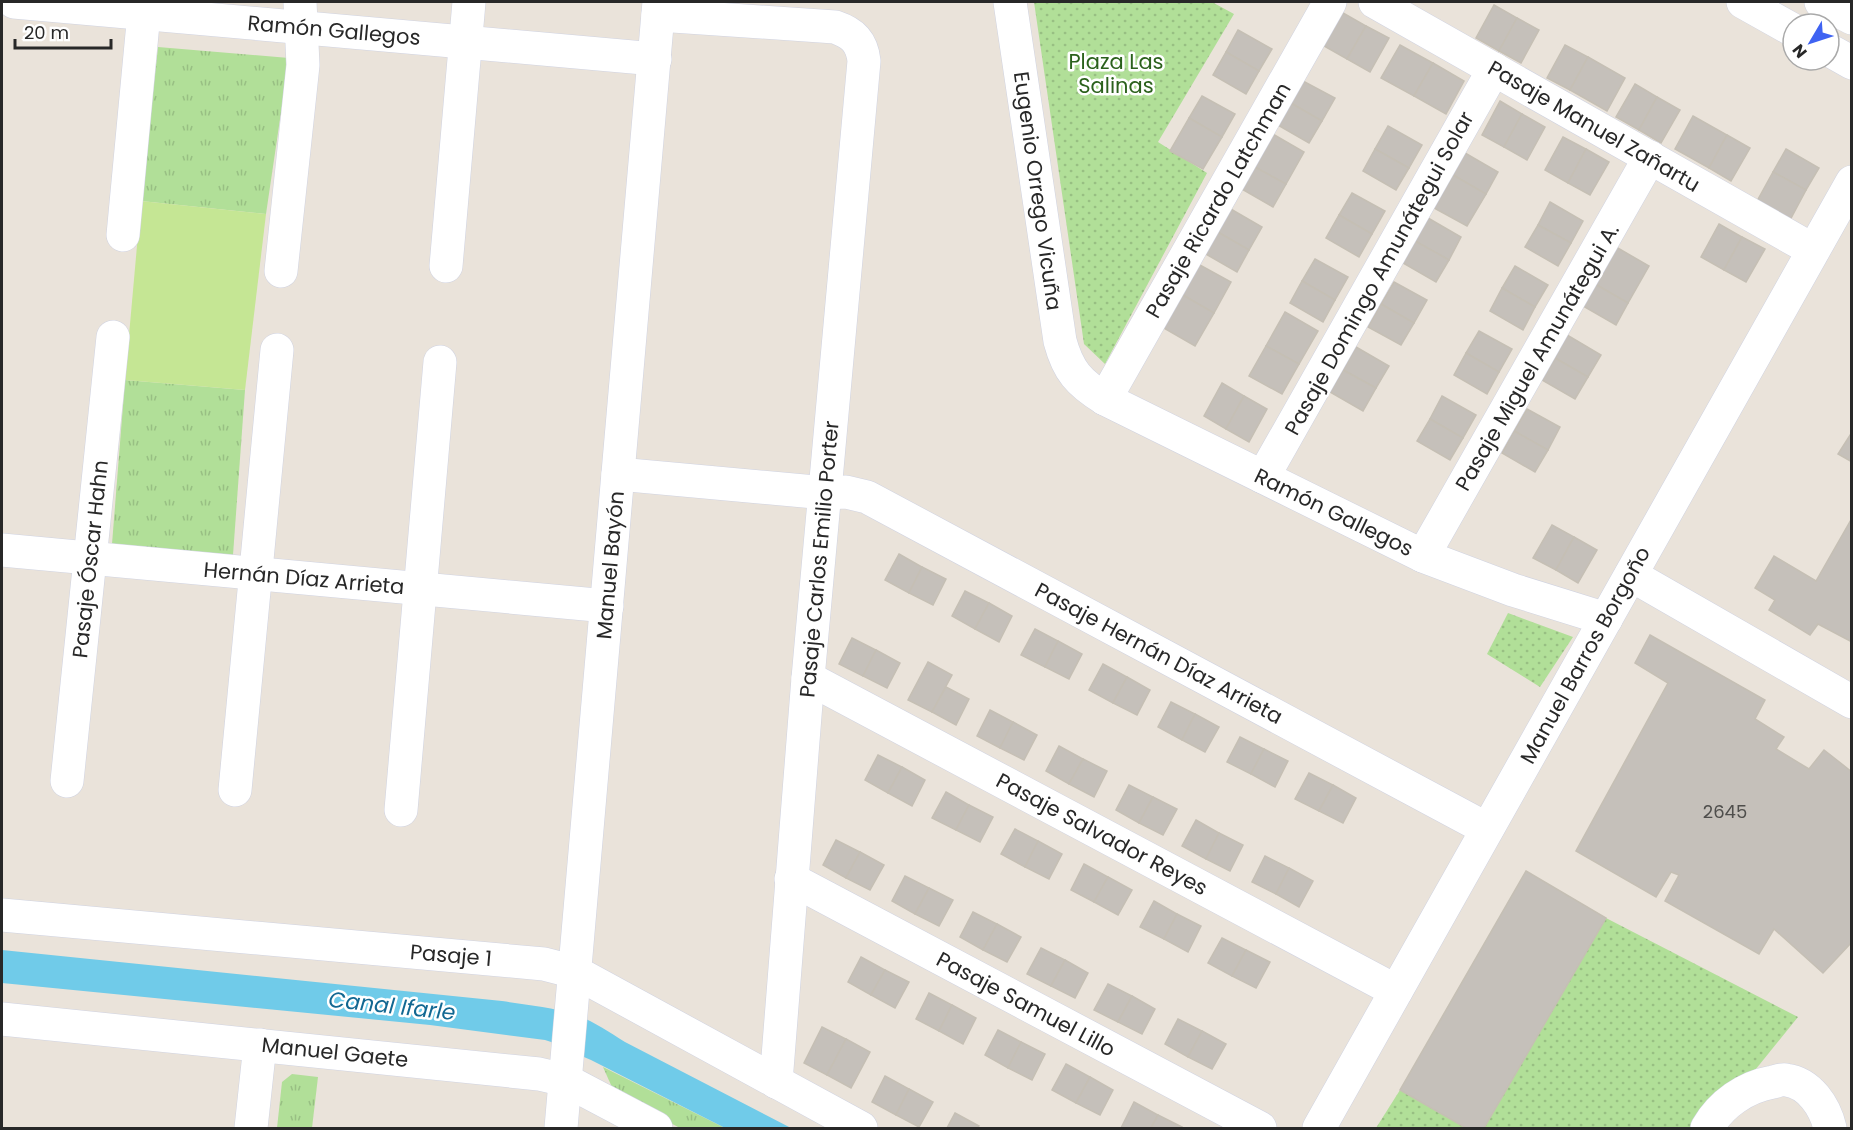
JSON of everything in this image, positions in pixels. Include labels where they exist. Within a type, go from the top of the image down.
[{"type":"street","name":"Ramón Gallegos","points":[[14,2],[300,14],[465,42],[655,59]]},
{"type":"street","points":[[446,266],[469,2]]},
{"type":"street","name":"Eugenio Orrego Vicuña","points":[[1010,2],[1060,341],[1068,366],[1076,376]]},
{"type":"street","name":"Pasaje Ricardo Latchman","points":[[1105,399],[1330,2]]},
{"type":"street","name":"Pasaje Manuel Zañartu","points":[[1375,2],[1814,250]]},
{"type":"street","points":[[1743,2],[1781,23]]},
{"type":"street","points":[[1821,2],[1851,18]]},
{"type":"street","points":[[123,235],[145,7]]},
{"type":"street","name":"Pasaje Carlos Emilio Porter","points":[[659,8],[835,27],[847,31],[857,39],[863,49],[864,61],[808,678],[776,1082]]},
{"type":"street","name":"Manuel Bayón","points":[[561,1128],[659,8]]},
{"type":"street","points":[[281,271],[303,65],[300,14]]},
{"type":"street","name":"Pasaje Domingo Amunátegui Solar","points":[[1263,477],[1494,69]]},
{"type":"street","name":"Pasaje Miguel Amunátegui A.","points":[[1423,556],[1650,157]]},
{"type":"street","name":"Manuel Barros Borgoño","points":[[1319,1128],[1851,182]]},
{"type":"street","name":"Pasaje Óscar Hahn","points":[[68,781],[112,336]]},
{"type":"street","points":[[235,790],[277,350]]},
{"type":"street","points":[[400,810],[440,362]]},
{"type":"street","name":"Ramón Gallegos","points":[[1076,376],[1084,386],[1105,399],[1423,556],[1513,590],[1606,619]]},
{"type":"street","points":[[618,474],[826,494]]},
{"type":"street","name":"Pasaje Hernán Díaz Arrieta","points":[[826,494],[846,492],[867,497],[1487,830]]},
{"type":"street","name":"Hernán Díaz Arrieta","points":[[2,550],[606,606]]},
{"type":"street","points":[[1631,575],[1851,702]]},
{"type":"street","name":"Pasaje Salvador Reyes","points":[[808,678],[1396,991]]},
{"type":"street","name":"Pasaje Samuel Lillo","points":[[792,879],[1260,1128]]},
{"type":"street","name":"Pasaje 1","points":[[2,915],[544,964],[575,972],[861,1128]]},
{"type":"street","name":"Manuel Gaete","points":[[2,1019],[519,1071],[566,1071],[656,1128]]},
{"type":"street","points":[[251,1128],[260,1045]]},
{"type":"street","points":[[1707,1128],[1721,1109],[1748,1089],[1785,1079],[1806,1088],[1814,1096],[1823,1108],[1830,1128]]},
{"type":"green space","name":"Plaza Las Salinas","points":[[1034,2],[1212,2],[1234,14],[1158,142],[1207,173],[1105,364],[1084,344]]},
{"type":"green space","points":[[158,47],[289,58],[266,214],[141,201]]},
{"type":"green space","points":[[141,201],[266,214],[245,390],[125,380]]},
{"type":"green space","points":[[125,380],[245,390],[233,555],[112,544]]},
{"type":"green space","points":[[1508,613],[1573,637],[1540,687],[1487,654]]},
{"type":"green space","points":[[1606,918],[1798,1017],[1708,1128],[1484,1128]]},
{"type":"green space","points":[[603,1067],[725,1128],[680,1128],[615,1094]]},
{"type":"green space","points":[[292,1074],[318,1077],[312,1128],[277,1128],[282,1082]]},
{"type":"green space","points":[[1400,1090],[1466,1128],[1376,1128]]},
{"type":"water","name":"Canal Ifarle","points":[[2,950],[502,1001],[558,1010],[589,1020],[625,1042],[791,1128],[725,1128],[591,1060],[545,1040],[430,1025],[2,983]]},
{"type":"building","points":[[1494,5],[1517,18],[1499,51],[1476,38]]},
{"type":"building","points":[[1336,9],[1366,26],[1347,59],[1317,42]]},
{"type":"building","points":[[1517,18],[1539,30],[1521,63],[1499,51]]},
{"type":"building","points":[[1366,26],[1389,38],[1370,72],[1347,59]]},
{"type":"building","points":[[1238,30],[1272,49],[1259,71],[1226,52]]},
{"type":"building","points":[[1400,45],[1433,63],[1414,96],[1381,78]]},
{"type":"building","points":[[1565,45],[1588,57],[1570,90],[1547,78]]},
{"type":"building","points":[[1226,52],[1259,71],[1246,94],[1213,75]]},
{"type":"building","points":[[1588,57],[1625,78],[1607,111],[1570,90]]},
{"type":"building","points":[[1433,63],[1464,81],[1446,114],[1414,96]]},
{"type":"building","points":[[1301,80],[1335,98],[1322,121],[1289,102]]},
{"type":"building","points":[[1635,84],[1657,97],[1639,130],[1616,117]]},
{"type":"building","points":[[1202,96],[1235,114],[1222,137],[1189,118]]},
{"type":"building","points":[[1657,97],[1680,110],[1661,143],[1639,130]]},
{"type":"building","points":[[1500,101],[1522,114],[1504,147],[1482,135]]},
{"type":"building","points":[[1289,102],[1322,121],[1309,143],[1276,124]]},
{"type":"building","points":[[1522,114],[1545,127],[1527,160],[1504,147]]},
{"type":"building","points":[[1693,116],[1727,135],[1709,168],[1675,149]]},
{"type":"building","points":[[1189,118],[1222,137],[1203,169],[1170,151]]},
{"type":"building","points":[[1388,126],[1422,145],[1409,168],[1375,149]]},
{"type":"building","points":[[1271,133],[1304,152],[1286,184],[1253,166]]},
{"type":"building","points":[[1727,135],[1750,148],[1731,181],[1709,168]]},
{"type":"building","points":[[1563,137],[1586,149],[1568,183],[1545,170]]},
{"type":"building","points":[[1375,149],[1409,168],[1396,190],[1363,171]]},
{"type":"building","points":[[1586,149],[1609,162],[1590,195],[1568,183]]},
{"type":"building","points":[[1786,149],[1819,168],[1806,190],[1773,172]]},
{"type":"building","points":[[1465,153],[1498,172],[1486,194],[1453,175]]},
{"type":"building","points":[[1253,166],[1286,184],[1273,207],[1240,188]]},
{"type":"building","points":[[1773,172],[1806,190],[1789,222],[1756,203]]},
{"type":"building","points":[[1453,175],[1486,194],[1467,226],[1434,208]]},
{"type":"building","points":[[1352,193],[1385,211],[1372,234],[1339,215]]},
{"type":"building","points":[[1550,202],[1583,221],[1571,243],[1538,225]]},
{"type":"building","points":[[1229,208],[1262,227],[1249,250],[1216,231]]},
{"type":"building","points":[[1339,215],[1372,234],[1359,257],[1326,238]]},
{"type":"building","points":[[1428,218],[1461,237],[1449,260],[1415,241]]},
{"type":"building","points":[[1719,224],[1742,237],[1724,270],[1701,257]]},
{"type":"building","points":[[1538,225],[1571,243],[1558,266],[1525,247]]},
{"type":"building","points":[[1216,231],[1249,250],[1237,272],[1204,253]]},
{"type":"building","points":[[1742,237],[1765,249],[1746,282],[1724,270]]},
{"type":"building","points":[[1415,241],[1449,260],[1436,282],[1403,263]]},
{"type":"building","points":[[1616,247],[1649,266],[1628,303],[1595,284]]},
{"type":"building","points":[[1315,259],[1348,277],[1335,300],[1302,281]]},
{"type":"building","points":[[1198,264],[1231,282],[1214,313],[1181,294]]},
{"type":"building","points":[[1515,266],[1548,285],[1535,307],[1502,288]]},
{"type":"building","points":[[1302,281],[1335,300],[1323,322],[1290,303]]},
{"type":"building","points":[[1394,282],[1427,300],[1414,323],[1381,304]]},
{"type":"building","points":[[1595,284],[1628,303],[1616,325],[1583,306]]},
{"type":"building","points":[[1502,288],[1535,307],[1523,330],[1490,311]]},
{"type":"building","points":[[1181,294],[1214,313],[1195,346],[1162,327]]},
{"type":"building","points":[[1381,304],[1414,323],[1401,345],[1368,327]]},
{"type":"building","points":[[1285,312],[1318,331],[1299,364],[1266,346]]},
{"type":"building","points":[[1479,331],[1512,349],[1499,372],[1466,353]]},
{"type":"building","points":[[1567,335],[1601,355],[1588,377],[1555,358]]},
{"type":"building","points":[[1266,346],[1299,364],[1282,394],[1249,376]]},
{"type":"building","points":[[1356,347],[1389,366],[1376,388],[1343,370]]},
{"type":"building","points":[[1466,353],[1499,372],[1487,394],[1454,375]]},
{"type":"building","points":[[1555,358],[1588,377],[1575,399],[1542,380]]},
{"type":"building","points":[[1343,370],[1376,388],[1363,411],[1330,392]]},
{"type":"building","points":[[1222,383],[1244,396],[1226,429],[1204,416]]},
{"type":"building","points":[[1244,396],[1267,409],[1249,442],[1226,429]]},
{"type":"building","points":[[1442,396],[1476,415],[1463,438],[1430,419]]},
{"type":"building","points":[[1527,409],[1560,427],[1548,450],[1514,431]]},
{"type":"building","points":[[1430,419],[1463,438],[1450,460],[1417,441]]},
{"type":"building","points":[[1514,431],[1548,450],[1535,472],[1502,453]]},
{"type":"building","points":[[1852,432],[1852,462],[1838,454]]},
{"type":"building","points":[[1852,518],[1852,642],[1818,624],[1810,635],[1769,610],[1775,600],[1755,588],[1774,556],[1816,581]]},
{"type":"building","points":[[1552,525],[1574,537],[1556,570],[1533,558]]},
{"type":"building","points":[[1574,537],[1597,550],[1578,583],[1556,570]]},
{"type":"building","points":[[899,554],[922,567],[909,593],[885,580]]},
{"type":"building","points":[[922,567],[946,579],[933,605],[909,593]]},
{"type":"building","points":[[965,591],[989,603],[975,629],[952,616]]},
{"type":"building","points":[[989,603],[1012,616],[999,642],[975,629]]},
{"type":"building","points":[[1035,629],[1058,641],[1045,667],[1021,655]]},
{"type":"building","points":[[1650,635],[1765,700],[1755,719],[1784,737],[1776,749],[1809,769],[1824,750],[1852,772],[1852,942],[1823,973],[1774,929],[1759,954],[1665,901],[1679,875],[1671,872],[1656,897],[1576,851],[1668,683],[1635,663]]},
{"type":"building","points":[[852,638],[876,650],[863,676],[839,664]]},
{"type":"building","points":[[1058,641],[1082,654],[1069,679],[1045,667]]},
{"type":"building","points":[[876,650],[900,663],[887,688],[863,676]]},
{"type":"building","points":[[928,662],[952,675],[932,712],[908,700]]},
{"type":"building","points":[[1103,664],[1127,677],[1113,703],[1089,690]]},
{"type":"building","points":[[1127,677],[1150,690],[1137,715],[1113,703]]},
{"type":"building","points":[[946,687],[969,699],[956,725],[932,712]]},
{"type":"building","points":[[1171,702],[1195,714],[1182,740],[1158,727]]},
{"type":"building","points":[[990,710],[1013,722],[1000,748],[977,736]]},
{"type":"building","points":[[1195,714],[1219,727],[1205,752],[1182,740]]},
{"type":"building","points":[[1013,722],[1037,735],[1024,760],[1000,748]]},
{"type":"building","points":[[1240,737],[1264,749],[1251,774],[1227,762]]},
{"type":"building","points":[[1059,746],[1083,759],[1069,784],[1046,771]]},
{"type":"building","points":[[1264,749],[1288,761],[1275,787],[1251,774]]},
{"type":"building","points":[[878,755],[902,767],[888,793],[865,780]]},
{"type":"building","points":[[1083,759],[1107,771],[1094,797],[1069,784]]},
{"type":"building","points":[[902,767],[925,780],[912,806],[888,793]]},
{"type":"building","points":[[1309,773],[1333,785],[1319,811],[1295,799]]},
{"type":"building","points":[[1129,785],[1153,797],[1139,823],[1116,810]]},
{"type":"building","points":[[1333,785],[1356,798],[1343,823],[1319,811]]},
{"type":"building","points":[[946,792],[969,805],[956,830],[932,818]]},
{"type":"building","points":[[1153,797],[1177,809],[1163,835],[1139,823]]},
{"type":"building","points":[[969,805],[993,817],[980,842],[956,830]]},
{"type":"building","points":[[1196,820],[1219,833],[1206,859],[1182,846]]},
{"type":"building","points":[[1015,829],[1038,841],[1025,867],[1001,854]]},
{"type":"building","points":[[1219,833],[1243,845],[1230,871],[1206,859]]},
{"type":"building","points":[[836,840],[860,852],[846,878],[823,865]]},
{"type":"building","points":[[1038,841],[1062,854],[1049,879],[1025,867]]},
{"type":"building","points":[[860,852],[884,865],[870,890],[846,878]]},
{"type":"building","points":[[1265,856],[1289,868],[1276,894],[1252,882]]},
{"type":"building","points":[[1084,864],[1108,877],[1094,902],[1071,890]]},
{"type":"building","points":[[1289,868],[1313,881],[1299,907],[1276,894]]},
{"type":"building","points":[[1526,871],[1606,918],[1484,1128],[1466,1128],[1400,1090]]},
{"type":"building","points":[[905,876],[929,888],[915,914],[892,901]]},
{"type":"building","points":[[1108,877],[1132,890],[1118,915],[1094,902]]},
{"type":"building","points":[[929,888],[953,900],[939,926],[915,914]]},
{"type":"building","points":[[1154,901],[1177,914],[1164,939],[1140,927]]},
{"type":"building","points":[[973,912],[997,924],[983,950],[960,937]]},
{"type":"building","points":[[1177,914],[1201,926],[1188,952],[1164,939]]},
{"type":"building","points":[[997,924],[1021,937],[1007,962],[983,950]]},
{"type":"building","points":[[1222,938],[1246,950],[1232,976],[1208,963]]},
{"type":"building","points":[[1041,948],[1065,960],[1051,986],[1027,974]]},
{"type":"building","points":[[1246,950],[1270,962],[1256,988],[1232,976]]},
{"type":"building","points":[[861,957],[885,970],[871,995],[848,982]]},
{"type":"building","points":[[1065,960],[1088,973],[1075,998],[1051,986]]},
{"type":"building","points":[[885,970],[909,982],[895,1008],[871,995]]},
{"type":"building","points":[[1108,984],[1132,996],[1118,1022],[1094,1010]]},
{"type":"building","points":[[929,993],[952,1005],[939,1031],[916,1019]]},
{"type":"building","points":[[1132,996],[1155,1009],[1142,1034],[1118,1022]]},
{"type":"building","points":[[952,1005],[976,1018],[963,1044],[939,1031]]},
{"type":"building","points":[[1178,1019],[1202,1031],[1188,1057],[1165,1044]]},
{"type":"building","points":[[822,1027],[846,1039],[827,1075],[804,1063]]},
{"type":"building","points":[[998,1030],[1021,1042],[1008,1068],[985,1055]]},
{"type":"building","points":[[1202,1031],[1226,1044],[1212,1069],[1188,1057]]},
{"type":"building","points":[[846,1039],[870,1052],[851,1088],[827,1075]]},
{"type":"building","points":[[1021,1042],[1045,1054],[1032,1080],[1008,1068]]},
{"type":"building","points":[[1066,1064],[1090,1077],[1076,1103],[1052,1090]]},
{"type":"building","points":[[885,1076],[909,1089],[896,1115],[872,1102]]},
{"type":"building","points":[[1090,1077],[1113,1090],[1100,1115],[1076,1103]]},
{"type":"building","points":[[909,1089],[933,1102],[919,1127],[896,1115]]},
{"type":"building","points":[[1134,1102],[1158,1115],[1151,1128],[1121,1128]]},
{"type":"building","points":[[955,1113],[979,1126],[977,1128],[947,1128]]},
{"type":"building","points":[[1158,1115],[1182,1127],[1151,1128]]}]
